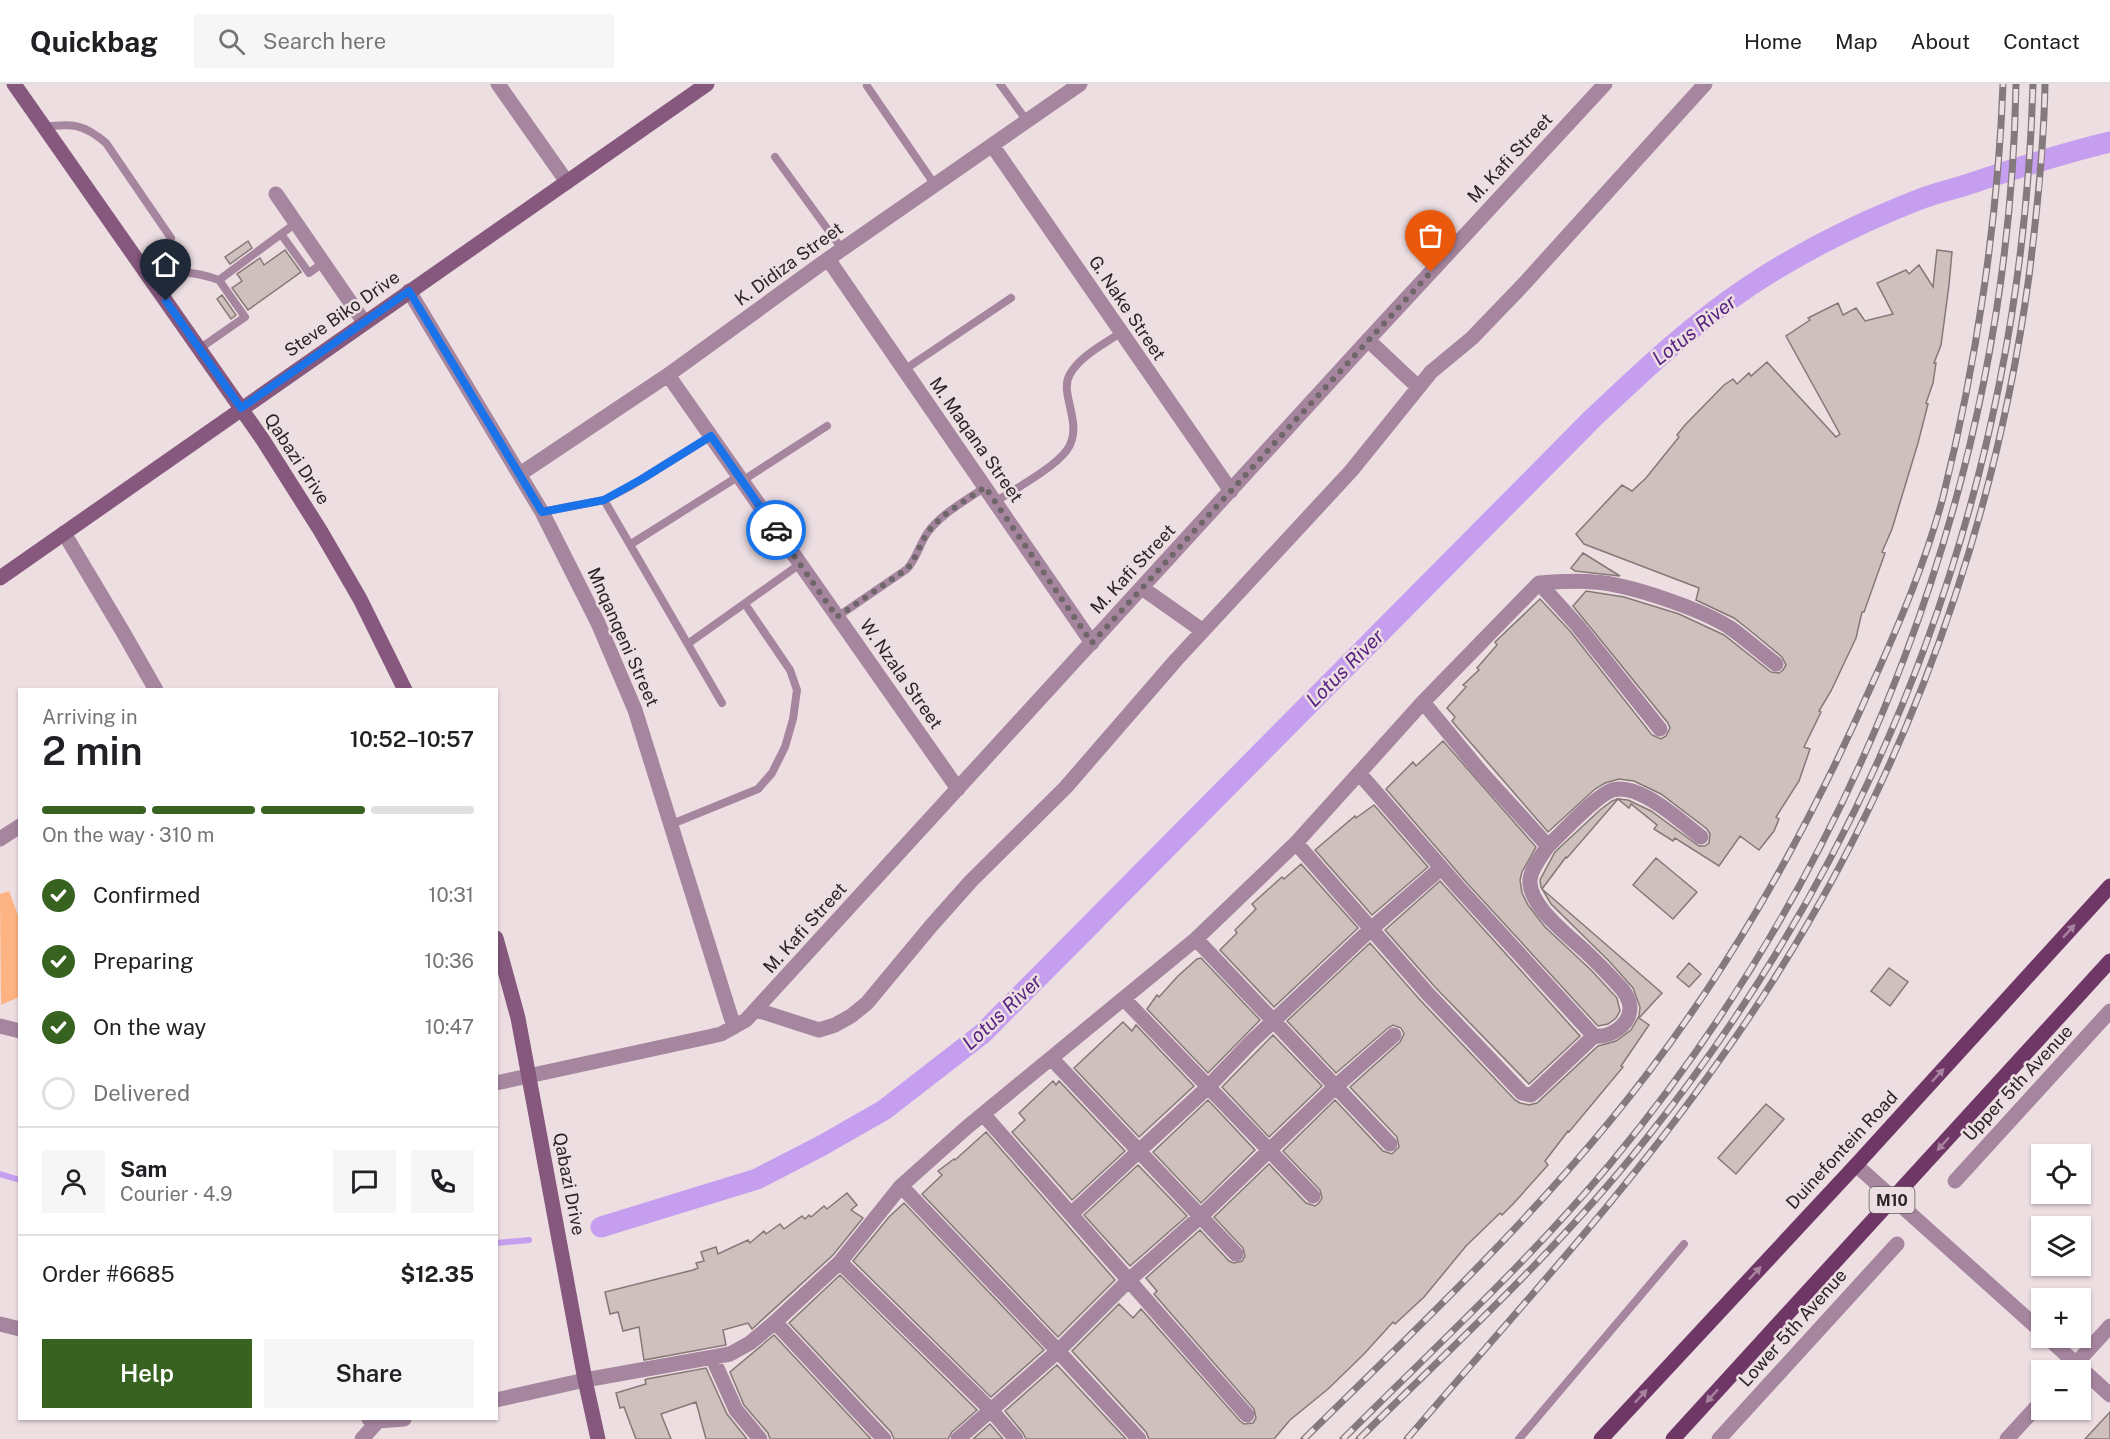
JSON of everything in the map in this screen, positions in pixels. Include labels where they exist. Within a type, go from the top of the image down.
[{"type":"main road","name":"Duinefontein Road","points":[[1601,1439],[1856,1165],[2110,886]]},
{"type":"main road","name":"M10","points":[[1673,1439],[2110,961]]},
{"type":"street","name":"Qabazi Drive","points":[[14,84],[263,440],[360,599],[404,688]]},
{"type":"street","points":[[498,84],[567,182]]},
{"type":"street","name":"Steve Biko Drive","points":[[0,578],[707,84]]},
{"type":"street","name":"K. Didiza Street","points":[[520,474],[668,375],[842,249],[1080,84]]},
{"type":"street","name":"M. Kafi Street","points":[[498,1083],[708,1037],[734,1027],[757,1010],[1368,340],[1605,84]]},
{"type":"street","points":[[757,1010],[819,1030],[835,1025],[851,1016],[867,1003],[931,926],[1066,787],[1203,631],[1351,471],[1418,387],[1443,361],[1472,338],[1523,285],[1705,84]]},
{"type":"street","name":"G. Nake Street","points":[[992,145],[1231,491]]},
{"type":"street","points":[[276,194],[364,322]]},
{"type":"street","name":"M. Maqana Street","points":[[828,259],[1092,643]]},
{"type":"street","name":"Mnqanqeni Street","points":[[409,291],[542,512],[598,623],[635,710],[734,1027]]},
{"type":"street","points":[[1368,340],[1418,387]]},
{"type":"street","name":"W. Nzala Street","points":[[668,375],[958,789]]},
{"type":"street","points":[[64,533],[155,688]]},
{"type":"street","points":[[498,1400],[585,1380],[730,1354],[740,1350],[775,1322],[840,1262],[901,1186],[983,1114],[1196,939],[1296,843],[1423,702],[1539,583],[1595,582],[1623,586],[1708,616],[1729,628],[1776,664]]},
{"type":"street","points":[[1539,583],[1576,624],[1660,729]]},
{"type":"street","points":[[1142,588],[1203,631]]},
{"type":"street","points":[[1423,702],[1480,771],[1548,846]]},
{"type":"street","points":[[1359,773],[1441,868],[1594,1036],[1611,1035],[1628,1017],[1630,1007],[1628,998],[1622,989],[1555,924],[1535,898],[1530,880],[1532,872],[1548,846],[1602,796],[1618,789],[1628,788],[1640,794],[1701,837]]},
{"type":"street","points":[[0,839],[18,827]]},
{"type":"street","points":[[1296,843],[1428,994],[1522,1093],[1531,1095],[1594,1036]]},
{"type":"street","points":[[1071,1214],[1208,1087],[1371,929],[1441,868]]},
{"type":"street","points":[[1196,939],[1390,1144]]},
{"type":"street","name":"Qabazi Drive","points":[[498,945],[518,1018],[598,1439]]},
{"type":"street","points":[[1124,999],[1313,1196]]},
{"type":"street","name":"Upper 5th Avenue","points":[[1955,1181],[2110,1011]]},
{"type":"street","points":[[0,1026],[18,1030]]},
{"type":"street","points":[[958,1439],[1058,1351],[1129,1280],[1201,1216],[1335,1087],[1394,1035]]},
{"type":"street","points":[[1052,1059],[1236,1254]]},
{"type":"street","points":[[983,1114],[1247,1415]]},
{"type":"street","points":[[1856,1165],[2031,1322]]},
{"type":"street","points":[[901,1186],[1139,1439]]},
{"type":"street","name":"Lower 5th Avenue","points":[[1719,1439],[1897,1244]]},
{"type":"street","points":[[840,1262],[990,1409],[1016,1439]]},
{"type":"street","points":[[775,1322],[884,1439]]},
{"type":"street","points":[[0,1324],[18,1328]]},
{"type":"street","points":[[2078,1360],[2110,1326]]},
{"type":"street","points":[[2056,1348],[2066,1360]]},
{"type":"street","points":[[712,1357],[736,1410],[760,1439]]},
{"type":"street","points":[[2091,1381],[2110,1395]]},
{"type":"street","points":[[2007,1439],[2031,1413]]},
{"type":"street","points":[[362,1439],[373,1420]]},
{"type":"lane","points":[[1000,84],[1027,121]]},
{"type":"lane","points":[[867,86],[935,185]]},
{"type":"lane","points":[[44,127],[76,125],[92,131],[106,142],[171,238]]},
{"type":"lane","points":[[775,157],[842,249]]},
{"type":"lane","points":[[219,280],[296,223]]},
{"type":"lane","points":[[280,234],[309,273],[324,262]]},
{"type":"lane","points":[[154,285],[175,274],[187,272],[219,280],[245,317],[199,349]]},
{"type":"lane","points":[[904,370],[1011,298]]},
{"type":"lane","points":[[995,502],[1055,462],[1067,450],[1074,425],[1066,385],[1069,375],[1084,359],[1120,333]]},
{"type":"lane","points":[[631,544],[827,426]]},
{"type":"lane","points":[[542,512],[604,500],[711,436]]},
{"type":"lane","points":[[837,617],[907,569],[935,524],[985,487]]},
{"type":"lane","points":[[604,500],[722,703]]},
{"type":"lane","points":[[689,643],[800,564]]},
{"type":"lane","points":[[672,824],[758,789],[772,773],[785,747],[793,719],[797,690],[790,670],[745,604]]},
{"type":"lane","points":[[1520,1439],[1684,1244]]},
{"type":"shaded area","points":[[9,891],[18,915],[18,997],[1,1005],[0,894]]},
{"type":"building","points":[[248,241],[252,248],[230,264],[225,257]]},
{"type":"building","points":[[285,250],[301,272],[248,310],[232,288],[242,281],[237,274],[260,258],[264,265]]},
{"type":"building","points":[[1937,250],[1952,252],[1949,285],[1941,345],[1934,363],[1936,363],[1933,383],[1926,403],[1928,404],[1918,443],[1892,529],[1882,552],[1885,553],[1864,612],[1862,612],[1856,638],[1819,711],[1821,712],[1804,747],[1810,749],[1799,781],[1776,817],[1779,819],[1774,831],[1759,850],[1740,836],[1719,866],[1675,838],[1673,841],[1654,829],[1657,825],[1631,804],[1629,808],[1618,799],[1628,800],[1651,811],[1699,846],[1709,843],[1710,834],[1707,829],[1661,794],[1634,781],[1619,779],[1595,789],[1548,832],[1452,721],[1455,717],[1447,708],[1466,687],[1463,685],[1479,670],[1477,668],[1497,645],[1495,642],[1540,599],[1570,631],[1652,735],[1661,739],[1666,736],[1670,728],[1668,723],[1573,606],[1586,591],[1624,597],[1679,614],[1724,635],[1771,672],[1779,673],[1783,670],[1786,665],[1782,657],[1753,633],[1734,618],[1696,600],[1699,588],[1584,544],[1576,534],[1622,485],[1632,491],[1646,478],[1679,437],[1677,435],[1685,425],[1724,385],[1733,379],[1737,384],[1749,373],[1751,376],[1767,362],[1836,437],[1840,434],[1786,336],[1810,320],[1808,318],[1838,303],[1843,315],[1856,308],[1865,321],[1893,314],[1877,283],[1906,270],[1909,274],[1919,265],[1933,287]]},
{"type":"building","points":[[222,295],[236,315],[231,319],[217,299]]},
{"type":"building","points":[[1583,553],[1620,576],[1575,571],[1571,568]]},
{"type":"building","points":[[1443,741],[1536,847],[1522,872],[1520,880],[1522,893],[1545,927],[1617,998],[1620,1011],[1616,1018],[1608,1024],[1598,1026],[1466,882],[1386,789],[1413,762],[1416,766]]},
{"type":"building","points":[[1618,799],[1566,857],[1542,889],[1540,880],[1555,852],[1600,810]]},
{"type":"building","points":[[1374,805],[1428,867],[1372,915],[1315,850],[1355,816],[1356,818]]},
{"type":"building","points":[[1656,858],[1697,892],[1673,919],[1633,885]]},
{"type":"building","points":[[1301,864],[1358,928],[1274,1007],[1220,950],[1237,933],[1235,930],[1256,909],[1252,904],[1282,877],[1284,879]]},
{"type":"building","points":[[1440,881],[1580,1036],[1529,1084],[1435,987],[1385,930]]},
{"type":"building","points":[[1542,889],[1662,993],[1639,1018],[1649,1025],[1621,1066],[1623,1067],[1545,1161],[1548,1165],[1513,1204],[1502,1215],[1500,1213],[1466,1246],[1424,1297],[1395,1324],[1393,1322],[1364,1354],[1328,1389],[1290,1420],[1274,1439],[1149,1439],[1146,1432],[1072,1351],[1119,1304],[1133,1318],[1141,1309],[1240,1421],[1244,1424],[1253,1423],[1256,1418],[1254,1409],[1154,1294],[1157,1291],[1146,1278],[1200,1230],[1229,1261],[1234,1263],[1242,1261],[1245,1256],[1243,1248],[1214,1217],[1269,1164],[1306,1203],[1315,1206],[1319,1203],[1322,1198],[1320,1190],[1283,1151],[1335,1100],[1383,1151],[1392,1154],[1399,1147],[1397,1137],[1350,1087],[1400,1042],[1404,1034],[1401,1028],[1393,1025],[1388,1028],[1336,1073],[1287,1021],[1370,943],[1421,1001],[1520,1103],[1529,1105],[1537,1103],[1598,1046],[1616,1041],[1631,1030],[1639,1016],[1640,1007],[1633,988],[1551,904]]},
{"type":"building","points":[[1201,958],[1260,1020],[1208,1073],[1147,1009],[1157,995],[1159,997],[1178,976]]},
{"type":"building","points":[[1689,963],[1701,974],[1689,987],[1677,977]]},
{"type":"building","points":[[1889,968],[1908,982],[1890,1006],[1871,991]]},
{"type":"building","points":[[1123,1022],[1132,1031],[1136,1025],[1194,1086],[1139,1137],[1074,1068]]},
{"type":"building","points":[[1273,1035],[1322,1086],[1269,1137],[1222,1087]]},
{"type":"building","points":[[1053,1081],[1056,1085],[1059,1081],[1125,1151],[1072,1200],[1012,1132],[1025,1120],[1019,1113]]},
{"type":"building","points":[[1208,1100],[1255,1150],[1201,1203],[1153,1152]]},
{"type":"building","points":[[1766,1104],[1784,1119],[1736,1174],[1718,1158]]},
{"type":"building","points":[[986,1132],[1115,1280],[1058,1337],[922,1194],[942,1175],[938,1171],[955,1160]]},
{"type":"building","points":[[1138,1165],[1187,1216],[1130,1266],[1084,1215]]},
{"type":"building","points":[[847,1193],[857,1205],[851,1210],[863,1218],[833,1255],[752,1329],[748,1323],[723,1330],[726,1345],[644,1360],[639,1327],[623,1331],[618,1312],[610,1314],[605,1292],[698,1268],[696,1263],[704,1261],[701,1252],[716,1247],[718,1254],[748,1240],[750,1243],[764,1231],[766,1234],[780,1224],[784,1229],[802,1216],[805,1219],[809,1215],[811,1217],[824,1206],[827,1209]]},
{"type":"building","points":[[904,1203],[1044,1350],[991,1397],[853,1261],[889,1217]]},
{"type":"building","points":[[840,1275],[977,1410],[952,1432],[948,1439],[894,1439],[891,1432],[789,1323]]},
{"type":"building","points":[[774,1335],[871,1439],[770,1439],[768,1433],[744,1405],[730,1372]]},
{"type":"building","points":[[1057,1365],[1126,1439],[1026,1439],[1005,1411]]},
{"type":"building","points":[[706,1368],[727,1414],[747,1439],[706,1439],[696,1402],[661,1414],[671,1439],[636,1439],[624,1407],[620,1408],[616,1393],[646,1384],[647,1379]]},
{"type":"building","points":[[2110,1412],[2110,1439],[2085,1439]]},
{"type":"building","points":[[990,1424],[1003,1439],[973,1439]]},
{"type":"waterway","name":"Lotus River","points":[[601,1227],[757,1179],[884,1110],[982,1034],[1592,419],[1667,350],[1727,302],[1811,249],[1900,207],[2025,166],[2110,142]]},
{"type":"waterway","points":[[0,1174],[18,1179]]},
{"type":"waterway","points":[[498,1243],[529,1240]]},
{"type":"railway","points":[[1304,1439],[1500,1244],[1610,1121],[1650,1070],[1724,965],[1818,799],[1903,614],[1929,544],[1943,497],[1966,396],[1984,292],[1996,187],[2003,84]]},
{"type":"railway","points":[[1343,1439],[1513,1270],[1610,1164],[1699,1047],[1778,923],[1846,793],[1904,658],[1950,519],[1985,376],[2007,231],[2016,84]]},
{"type":"railway","points":[[1359,1439],[1543,1256],[1579,1218],[1646,1139],[1732,1023],[1807,901],[1872,774],[1926,643],[1970,508],[2002,370],[2023,228],[2033,84]]},
{"type":"railway","points":[[1407,1439],[1608,1205],[1685,1108],[1780,970],[1833,878],[1881,783],[1923,686],[1958,586],[1988,484],[2012,381],[2029,276],[2040,180],[2045,84]]},
{"type":"way so far","points":[[776,530],[837,617],[907,569],[935,524],[985,487],[1092,643],[1431,272]]},
{"type":"route","points":[[166,301],[241,408],[409,291],[542,512],[604,500],[711,436],[776,530]]}]
